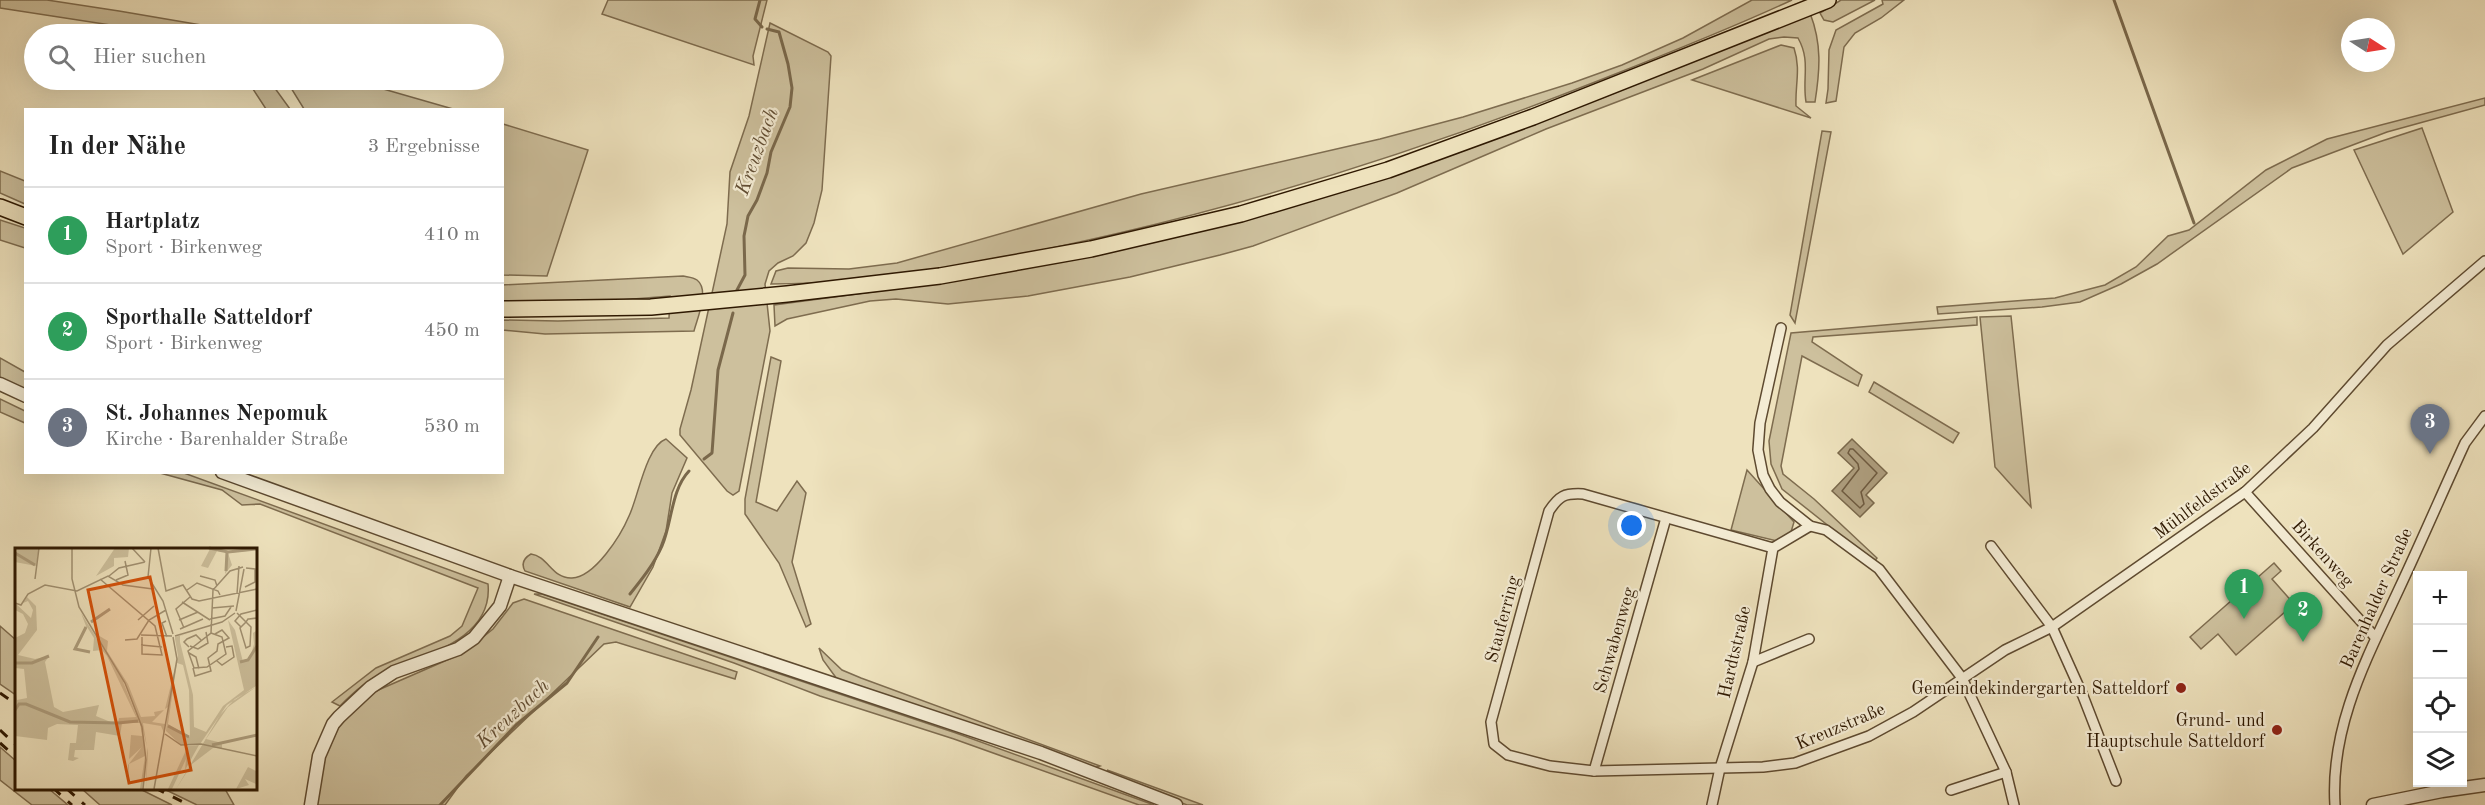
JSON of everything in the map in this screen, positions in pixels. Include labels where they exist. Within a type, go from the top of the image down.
[{"type":"main road","points":[[504,309],[651,307],[940,276],[1091,249],[1241,214],[1388,170],[1533,117],[1828,0]]},
{"type":"main road","points":[[0,207],[24,216]]},
{"type":"street","name":"Mühlfeldstraße","points":[[1962,678],[2005,650],[2052,627],[2245,492],[2313,428],[2387,345],[2485,261]]},
{"type":"street","points":[[1781,328],[1760,423],[1758,450],[1763,475],[1780,502],[1810,526],[1826,530],[1879,569],[1962,678],[2006,772],[2014,805]]},
{"type":"street","points":[[0,384],[24,395]]},
{"type":"street","name":"Barenhalder Straße","points":[[2336,805],[2335,771],[2345,720],[2357,680],[2466,443],[2485,416]]},
{"type":"street","points":[[228,474],[510,576],[1041,753],[1176,805]]},
{"type":"street","name":"Birkenweg","points":[[2245,492],[2375,637]]},
{"type":"street","name":"Stauferring","points":[[1720,768],[1593,771],[1551,766],[1508,755],[1494,744],[1491,723],[1549,511],[1557,498],[1569,494],[1582,494],[1773,548]]},
{"type":"street","name":"Schwabenweg","points":[[1593,771],[1666,518]]},
{"type":"street","points":[[1773,548],[1810,526]]},
{"type":"street","points":[[1991,546],[2052,627],[2083,696],[2116,782]]},
{"type":"street","name":"Hardtstraße","points":[[1712,805],[1720,768],[1753,662],[1773,548]]},
{"type":"street","points":[[311,805],[319,756],[326,738],[339,717],[371,687],[394,672],[458,649],[474,638],[500,606],[510,576]]},
{"type":"street","points":[[1753,662],[1809,639]]},
{"type":"street","name":"Kreuzstraße","points":[[1720,768],[1795,763],[1835,750],[1869,736],[1913,712],[1962,678]]},
{"type":"street","points":[[1951,790],[2006,772]]},
{"type":"street","points":[[2373,805],[2442,791],[2485,786]]},
{"type":"shaded area","points":[[0,0],[47,0],[195,24],[104,24],[0,8]]},
{"type":"shaded area","points":[[608,0],[767,0],[753,56],[754,65],[602,14]]},
{"type":"shaded area","points":[[1752,0],[1792,0],[1744,22],[1536,105],[1477,127],[1298,186],[1115,234],[987,261],[901,275],[814,283],[771,284],[776,271],[788,268],[849,269],[897,263],[1141,194],[1380,139],[1463,117],[1622,65],[1683,38]]},
{"type":"shaded area","points":[[1841,0],[1875,0],[1833,22],[1824,20],[1820,13]]},
{"type":"shaded area","points":[[1882,0],[1904,0],[1881,18],[1855,33],[1844,47],[1836,101],[1826,103],[1829,50],[1836,30],[1883,4]]},
{"type":"shaded area","points":[[1810,13],[1817,35],[1819,57],[1815,102],[1806,102],[1804,54],[1798,38],[1769,39],[1703,69],[1546,129],[1397,193],[1253,246],[1130,277],[1028,296],[948,304],[896,299],[870,301],[787,319],[775,326],[774,305],[909,287],[1043,265],[1460,150],[1602,98]]},
{"type":"shaded area","points":[[770,23],[828,52],[831,56],[822,190],[814,223],[806,243],[793,256],[778,263],[769,271],[765,284],[770,331],[739,491],[733,495],[727,491],[680,435],[680,429],[691,390],[727,224],[730,172],[749,116]]},
{"type":"shaded area","points":[[1781,45],[1794,48],[1797,70],[1796,106],[1811,118],[1692,80]]},
{"type":"shaded area","points":[[254,90],[276,90],[289,108],[265,108]]},
{"type":"shaded area","points":[[292,90],[387,90],[450,108],[303,108]]},
{"type":"shaded area","points":[[2485,98],[2485,105],[2387,132],[2292,168],[2157,264],[2121,284],[2080,302],[1938,314],[1937,307],[2055,298],[2105,285],[2136,267],[2168,236],[2189,230],[2266,170],[2327,139]]},
{"type":"shaded area","points":[[504,124],[588,150],[547,276],[504,275]]},
{"type":"shaded area","points":[[2422,128],[2453,212],[2403,254],[2354,150]]},
{"type":"shaded area","points":[[1822,131],[1831,132],[1795,323],[1790,315]]},
{"type":"shaded area","points":[[0,171],[24,181],[24,204],[0,193]]},
{"type":"shaded area","points":[[0,220],[24,228],[24,248],[0,240]]},
{"type":"shaded area","points":[[683,276],[697,280],[701,285],[703,297],[694,331],[545,334],[504,330],[504,320],[669,318],[670,296],[583,303],[504,301],[504,285]]},
{"type":"shaded area","points":[[2011,316],[2031,507],[1995,467],[1980,317]]},
{"type":"shaded area","points":[[1977,317],[1977,325],[1813,337],[1812,342],[1862,375],[1858,386],[1802,356],[1781,466],[1783,474],[1814,499],[1877,558],[1874,562],[1782,489],[1771,464],[1769,441],[1791,333]]},
{"type":"shaded area","points":[[771,357],[781,361],[756,502],[777,511],[797,481],[806,493],[792,562],[811,624],[806,627],[779,563],[745,514],[745,499]]},
{"type":"shaded area","points":[[0,358],[24,371],[24,390],[0,378]]},
{"type":"shaded area","points":[[1874,382],[1959,433],[1953,443],[1869,392]]},
{"type":"shaded area","points":[[0,399],[24,411],[24,423],[0,412]]},
{"type":"shaded area","points":[[666,439],[687,458],[672,493],[666,531],[653,567],[630,607],[525,571],[524,561],[531,554],[542,559],[560,575],[572,578],[581,576],[598,563],[614,544],[625,524],[653,451]]},
{"type":"shaded area","points":[[1747,470],[1794,522],[1791,532],[1777,541],[1731,530]]},
{"type":"shaded area","points":[[164,474],[187,474],[488,584],[486,605],[478,621],[464,635],[447,646],[372,679],[340,706],[332,702],[376,668],[450,636],[462,626],[478,588],[260,504],[242,505],[222,490]]},
{"type":"shaded area","points":[[2274,563],[2281,571],[2272,579],[2294,604],[2236,655],[2218,634],[2201,649],[2190,637]]},
{"type":"shaded area","points":[[534,594],[542,594],[956,733],[1154,805],[1139,805],[954,739],[820,696],[734,663]]},
{"type":"shaded area","points":[[524,599],[737,672],[735,679],[616,642],[604,644],[466,776],[445,805],[315,805],[322,759],[337,728],[352,712],[376,691],[463,653],[493,629],[513,603]]},
{"type":"shaded area","points":[[0,626],[15,639],[15,694],[0,684]]},
{"type":"shaded area","points":[[819,648],[842,670],[861,678],[1100,766],[1091,769],[837,679],[823,660]]},
{"type":"shaded area","points":[[0,747],[15,760],[15,790],[50,790],[68,805],[32,805],[0,780]]},
{"type":"shaded area","points":[[1107,770],[1203,805],[1187,805],[1114,776]]},
{"type":"shaded area","points":[[83,790],[142,790],[172,805],[100,805]]},
{"type":"shaded area","points":[[166,790],[226,790],[234,805],[197,805]]},
{"type":"water","points":[[1852,439],[1887,473],[1866,495],[1874,503],[1860,517],[1832,491],[1854,468],[1838,453]]},
{"type":"waterway","name":"Kreuzbach","points":[[760,0],[755,19],[762,27]]},
{"type":"waterway","points":[[2114,0],[2194,223]]},
{"type":"waterway","name":"Kreuzbach","points":[[737,290],[745,275],[744,236],[748,216],[757,200],[767,173],[771,152],[790,107],[792,88],[779,32],[767,29]]},
{"type":"waterway","name":"Kreuzbach","points":[[704,459],[712,453],[718,370],[733,313]]},
{"type":"waterway","name":"Kreuzbach","points":[[630,594],[652,565],[662,546],[675,497],[689,471]]},
{"type":"waterway","name":"Kreuzbach","points":[[440,805],[516,725],[567,683],[598,637]]},
{"type":"railway","points":[[0,693],[15,703]]},
{"type":"railway","points":[[0,730],[15,744]]},
{"type":"railway","points":[[0,743],[15,756]]},
{"type":"railway","points":[[55,790],[72,805]]},
{"type":"railway","points":[[68,790],[85,805]]},
{"type":"railway","points":[[159,790],[189,805]]},
{"type":"place","name":"St. Johannes Nepomuk","points":[[2430,454]]},
{"type":"place","name":"Hartplatz","points":[[2244,619]]},
{"type":"place","name":"Sporthalle Satteldorf","points":[[2303,642]]},
{"type":"place","name":"Gemeindekindergarten Satteldorf","points":[[2181,688]]},
{"type":"place","name":"Grund- und Hauptschule Satteldorf","points":[[2277,730]]}]
